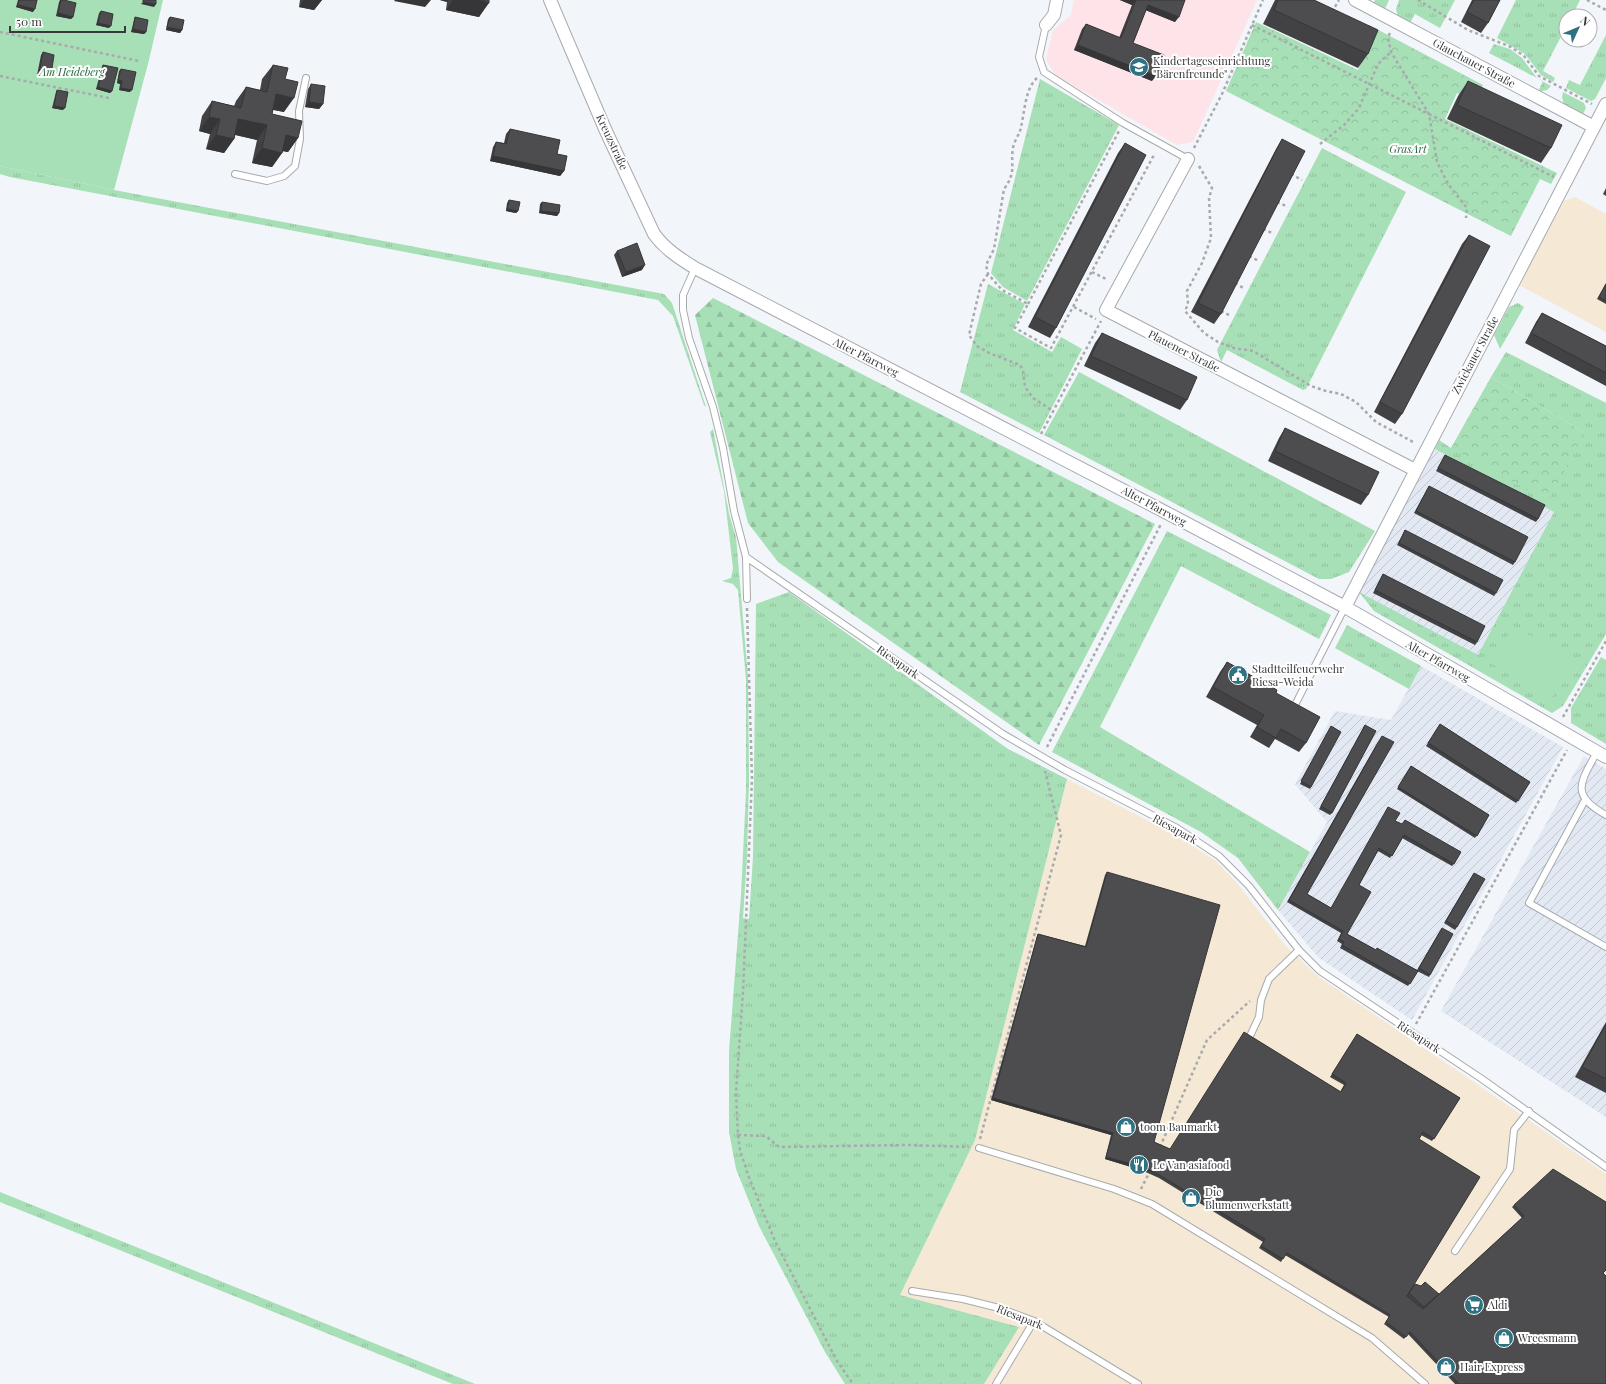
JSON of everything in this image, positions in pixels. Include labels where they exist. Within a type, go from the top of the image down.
[{"type":"street","name":"Kreuzstraße","points":[[550,0],[605,129],[654,234],[663,246],[695,268]]},
{"type":"street","points":[[1046,25],[1054,15],[1057,0]]},
{"type":"street","name":"Glauchauer Straße","points":[[1355,0],[1594,127]]},
{"type":"street","name":"Zwickauer Straße","points":[[1345,607],[1605,106]]},
{"type":"street","points":[[1106,310],[1188,159]]},
{"type":"street","name":"Alter Pfarrweg","points":[[695,268],[1036,444],[1345,607],[1602,755]]},
{"type":"street","name":"Plauener Straße","points":[[1106,310],[1415,470]]},
{"type":"lane","points":[[1046,25],[1039,57],[1044,72],[1123,123],[1188,159]]},
{"type":"lane","points":[[235,174],[267,181],[284,176],[295,166],[300,139],[299,111],[306,78]]},
{"type":"lane","points":[[695,268],[683,295],[683,310],[689,338],[724,448],[734,511],[746,557],[747,599]]},
{"type":"lane","name":"Riesapark","points":[[746,557],[808,598],[970,712],[1042,757],[1177,828],[1219,856],[1249,886],[1299,950],[1320,971],[1529,1111],[1606,1167]]},
{"type":"lane","points":[[1294,707],[1345,607]]},
{"type":"lane","points":[[1602,755],[1584,777],[1581,790],[1585,800],[1606,815]]},
{"type":"lane","points":[[1585,800],[1529,903],[1606,947]]},
{"type":"lane","points":[[1250,1036],[1259,1017],[1261,1000],[1269,979],[1299,950]]},
{"type":"lane","points":[[1455,1252],[1510,1169],[1514,1130],[1529,1111]]},
{"type":"lane","points":[[979,1148],[1037,1164],[1152,1204],[1372,1338],[1425,1384]]},
{"type":"lane","name":"Riesapark","points":[[912,1291],[963,1299],[1000,1308],[1034,1321],[1138,1384]]},
{"type":"lane","points":[[996,1384],[1034,1321]]},
{"type":"path","points":[[1263,0],[1222,94],[1188,159],[1197,164],[1203,170],[1212,188],[1209,198],[1210,238],[1202,263],[1187,291],[1188,304],[1185,311],[1189,318],[1204,333],[1218,342],[1234,348],[1253,351],[1311,386],[1341,394],[1356,402],[1376,422],[1426,449]]},
{"type":"path","points":[[1329,18],[1339,0]]},
{"type":"path","points":[[1418,0],[1468,30],[1511,47],[1524,56],[1539,76],[1605,106]]},
{"type":"path","points":[[1587,0],[1606,10]]},
{"type":"path","points":[[1394,21],[1388,37],[1391,52],[1418,93],[1429,114],[1437,162],[1448,184],[1467,208],[1466,218]]},
{"type":"path","points":[[1252,25],[1565,182]]},
{"type":"path","points":[[0,32],[139,61]]},
{"type":"path","points":[[1320,144],[1344,125],[1359,108],[1378,64],[1391,52]]},
{"type":"path","points":[[1028,304],[1002,290],[988,274],[986,265],[994,248],[1004,189],[1010,181],[1013,171],[1013,147],[1020,130],[1032,84],[1044,72]]},
{"type":"path","points":[[0,76],[109,98]]},
{"type":"path","points":[[1123,123],[1015,328],[1051,348],[1160,143]]},
{"type":"path","points":[[1291,174],[1302,180]]},
{"type":"path","points":[[1277,202],[1288,207]]},
{"type":"path","points":[[1263,229],[1274,234]]},
{"type":"path","points":[[1249,256],[1260,262]]},
{"type":"path","points":[[1092,272],[1119,286]]},
{"type":"path","points":[[988,274],[981,284],[969,335],[978,346],[988,353],[1020,365],[1023,370],[1025,387],[1033,398],[1053,411]]},
{"type":"path","points":[[1235,283],[1245,289]]},
{"type":"path","points":[[1074,307],[1100,322]]},
{"type":"path","points":[[1036,444],[1106,310]]},
{"type":"path","points":[[1221,310],[1231,316]]},
{"type":"path","points":[[738,1135],[766,1136],[779,1147],[908,1145],[979,1148],[982,1129],[1061,835],[1042,757],[1167,513]]},
{"type":"path","points":[[747,599],[752,778],[743,992],[736,1092],[740,1150],[748,1175],[775,1241],[837,1361],[853,1384]]},
{"type":"path","points":[[1556,729],[1606,641]]},
{"type":"path","points":[[1411,1032],[1573,739]]},
{"type":"path","points":[[1160,1148],[1207,1040],[1250,1001],[1261,1000]]},
{"type":"path","points":[[1137,1198],[1149,1173]]},
{"type":"shaded area","name":"Kindertageseinrichtung \"Bärenfreunde\"","points":[[1074,0],[1257,0],[1193,142],[1177,145],[1055,75],[1046,59],[1053,30],[1071,15]]},
{"type":"shaded area","points":[[1575,197],[1606,214],[1606,332],[1519,285],[1564,201]]},
{"type":"shaded area","points":[[1435,449],[1554,512],[1478,656],[1359,592]]},
{"type":"shaded area","points":[[1421,666],[1563,747],[1412,1020],[1319,958],[1278,910],[1327,822],[1295,784],[1335,711],[1391,720]]},
{"type":"shaded area","points":[[1584,756],[1606,769],[1606,1117],[1441,1011]]},
{"type":"shaded area","points":[[1067,779],[1172,833],[1216,861],[1237,883],[1286,946],[1319,977],[1606,1174],[1606,1384],[984,1384],[1018,1327],[900,1295],[975,1140]]},
{"type":"green space","name":"Am Heideberg","points":[[0,0],[163,0],[148,64],[114,190],[0,166]]},
{"type":"green space","points":[[1375,0],[1389,0],[1386,7],[1381,10],[1373,5]]},
{"type":"green space","points":[[1399,0],[1455,0],[1440,28],[1415,14],[1409,25],[1398,17],[1396,9]]},
{"type":"green space","points":[[1516,0],[1580,0],[1576,8],[1558,8],[1558,42],[1543,71],[1555,78],[1553,82],[1541,75],[1525,54],[1497,38]]},
{"type":"green space","name":"GrasArt","points":[[1256,22],[1358,70],[1370,44],[1362,40],[1369,25],[1483,85],[1477,96],[1471,100],[1457,93],[1445,119],[1557,173],[1551,184],[1540,179],[1511,236],[1226,91]]},
{"type":"green space","points":[[1606,35],[1606,78],[1595,99],[1591,101],[1566,88],[1569,80],[1580,85]]},
{"type":"green space","points":[[1494,44],[1510,49],[1522,58],[1537,78],[1489,53]]},
{"type":"green space","points":[[1040,79],[1119,125],[1027,301],[1003,287],[991,273]]},
{"type":"green space","points":[[1543,81],[1551,86],[1547,90],[1538,92]]},
{"type":"green space","points":[[1563,92],[1584,103],[1586,108],[1583,114],[1564,105],[1562,97]]},
{"type":"green space","points":[[1322,148],[1406,192],[1306,389],[1303,390],[1227,350],[1221,362],[1217,350]]},
{"type":"green space","points":[[0,166],[114,190],[664,294],[672,303],[706,407],[673,316],[658,300],[10,177],[0,174]]},
{"type":"green space","points":[[988,284],[1025,304],[1013,330],[1052,352],[1061,337],[1082,349],[1039,433],[960,392]]},
{"type":"green space","points":[[713,298],[1155,524],[1039,745],[778,562],[748,523],[695,315]]},
{"type":"green space","points":[[1518,303],[1524,307],[1500,349],[1494,335],[1509,307]]},
{"type":"green space","points":[[1506,352],[1606,403],[1606,634],[1563,706],[1552,713],[1374,611],[1359,592],[1478,655],[1554,512],[1435,449],[1439,440],[1451,448],[1585,433],[1491,377]]},
{"type":"green space","points":[[1079,372],[1375,531],[1349,572],[1331,579],[1319,579],[1044,435]]},
{"type":"green space","points":[[1491,377],[1585,433],[1548,501],[1451,448]]},
{"type":"green space","points":[[713,429],[729,514],[736,537],[748,677],[749,779],[747,856],[743,918],[749,919],[753,857],[756,604],[789,592],[1008,749],[1067,779],[975,1140],[900,1295],[1019,1327],[984,1384],[845,1384],[825,1352],[759,1226],[736,1169],[729,1132],[729,1051],[741,895],[746,792],[746,680],[738,590],[733,584],[722,581],[731,578],[733,568],[724,491],[710,432]]},
{"type":"green space","points":[[1167,531],[1331,615],[1319,639],[1181,566],[1100,727],[1310,852],[1278,910],[1238,858],[1201,832],[1052,752]]},
{"type":"green space","points":[[1347,625],[1421,666],[1409,689],[1335,648]]},
{"type":"green space","points":[[1513,626],[1573,659],[1552,698],[1492,664]]},
{"type":"green space","points":[[1601,657],[1606,660],[1606,744],[1571,723],[1571,708]]},
{"type":"green space","points":[[0,1192],[475,1384],[453,1384],[0,1202]]},
{"type":"building","points":[[19,0],[37,0],[35,9],[18,5]]},
{"type":"building","points":[[61,0],[76,3],[73,17],[58,13]]},
{"type":"building","points":[[143,0],[156,0],[156,4],[143,2]]},
{"type":"building","points":[[477,0],[489,0],[489,3]]},
{"type":"building","points":[[1136,0],[1185,0],[1179,17],[1148,5],[1133,43],[1164,55],[1156,76],[1078,45],[1086,24],[1121,38]]},
{"type":"building","points":[[1278,0],[1314,0],[1378,30],[1368,54],[1274,10]]},
{"type":"building","points":[[1474,0],[1500,0],[1488,23],[1467,12]]},
{"type":"building","points":[[101,11],[113,14],[111,26],[98,23]]},
{"type":"building","points":[[135,17],[148,20],[146,32],[133,29]]},
{"type":"building","points":[[170,17],[184,20],[182,30],[167,27]]},
{"type":"building","points":[[43,52],[54,55],[51,75],[39,73]]},
{"type":"building","points":[[103,65],[118,68],[112,91],[98,87]]},
{"type":"building","points":[[273,65],[288,68],[285,79],[298,82],[294,98],[276,94],[272,114],[302,121],[298,138],[286,135],[282,153],[262,148],[267,125],[238,119],[234,139],[216,135],[220,119],[209,117],[212,101],[241,108],[246,87],[267,92]]},
{"type":"building","points":[[121,69],[136,72],[132,90],[121,88],[122,81],[118,80]]},
{"type":"building","points":[[1468,81],[1562,125],[1551,148],[1457,105]]},
{"type":"building","points":[[311,84],[325,86],[323,104],[309,102]]},
{"type":"building","points":[[57,90],[68,92],[65,108],[54,106]]},
{"type":"building","points":[[510,129],[560,140],[557,154],[567,156],[564,171],[493,156],[496,142],[506,144]]},
{"type":"building","points":[[1282,139],[1305,151],[1221,314],[1198,303]]},
{"type":"building","points":[[1125,143],[1146,155],[1056,328],[1035,317]]},
{"type":"building","points":[[509,200],[520,202],[518,211],[507,209]]},
{"type":"building","points":[[542,202],[560,205],[559,213],[541,211]]},
{"type":"building","points":[[1469,235],[1490,246],[1402,414],[1380,402]]},
{"type":"building","points":[[637,243],[645,265],[626,272],[617,251]]},
{"type":"building","points":[[1606,284],[1606,301],[1599,297]]},
{"type":"building","points":[[1542,313],[1606,346],[1606,373],[1531,333]]},
{"type":"building","points":[[1102,333],[1197,377],[1187,400],[1091,356]]},
{"type":"building","points":[[1285,428],[1379,472],[1368,495],[1275,451]]},
{"type":"building","points":[[1445,455],[1545,505],[1538,519],[1438,468]]},
{"type":"building","points":[[1429,486],[1528,537],[1515,562],[1416,511]]},
{"type":"building","points":[[1405,530],[1503,580],[1496,593],[1399,543]]},
{"type":"building","points":[[1383,574],[1485,626],[1477,642],[1375,590]]},
{"type":"building","points":[[1227,662],[1277,690],[1276,693],[1320,717],[1306,743],[1281,729],[1276,738],[1257,727],[1264,715],[1213,687]]},
{"type":"building","points":[[1440,724],[1530,782],[1518,801],[1428,743]]},
{"type":"building","points":[[1365,725],[1376,731],[1332,813],[1321,806]]},
{"type":"building","points":[[1331,726],[1341,732],[1311,787],[1301,781]]},
{"type":"building","points":[[1382,736],[1394,742],[1307,894],[1331,908],[1388,807],[1400,813],[1395,821],[1402,824],[1405,820],[1461,852],[1454,864],[1404,835],[1392,856],[1379,848],[1359,885],[1371,892],[1347,934],[1376,950],[1377,948],[1418,971],[1410,984],[1342,945],[1344,942],[1339,939],[1343,931],[1289,900]]},
{"type":"building","points":[[1411,766],[1489,815],[1477,836],[1398,787]]},
{"type":"building","points":[[1107,872],[1220,905],[1154,1142],[1170,1149],[1244,1032],[1341,1092],[1346,1083],[1332,1074],[1357,1034],[1460,1098],[1434,1139],[1423,1132],[1419,1139],[1480,1177],[1407,1296],[1423,1309],[1524,1216],[1514,1205],[1553,1169],[1606,1202],[1606,1270],[1603,1273],[1606,1276],[1606,1384],[1459,1384],[1410,1332],[1406,1337],[1386,1322],[1390,1315],[1287,1253],[1283,1259],[1261,1246],[1265,1239],[1161,1176],[1143,1167],[1106,1157],[1113,1133],[993,1098],[1038,934],[1086,947]]},
{"type":"building","points":[[1474,873],[1485,879],[1457,927],[1446,921]]},
{"type":"building","points":[[1442,928],[1453,934],[1430,975],[1419,968]]},
{"type":"building","points":[[1606,1024],[1606,1079],[1582,1067]]},
{"type":"building","points":[[1425,1282],[1439,1294],[1424,1307],[1409,1293],[1415,1284],[1421,1286]]},
{"type":"place","name":"Kindertageseinrichtung \"Bärenfreunde\"","points":[[1139,67]]},
{"type":"place","name":"Stadtteilfeuerwehr Riesa-Weida","points":[[1238,675]]},
{"type":"place","name":"toom Baumarkt","points":[[1126,1127]]},
{"type":"place","name":"Le Van asiafood","points":[[1139,1165]]},
{"type":"place","name":"Die Blumenwerkstatt","points":[[1191,1198]]},
{"type":"place","name":"Aldi","points":[[1474,1305]]},
{"type":"place","name":"Wreesmann","points":[[1504,1338]]},
{"type":"place","name":"Hair Express","points":[[1446,1367]]}]
